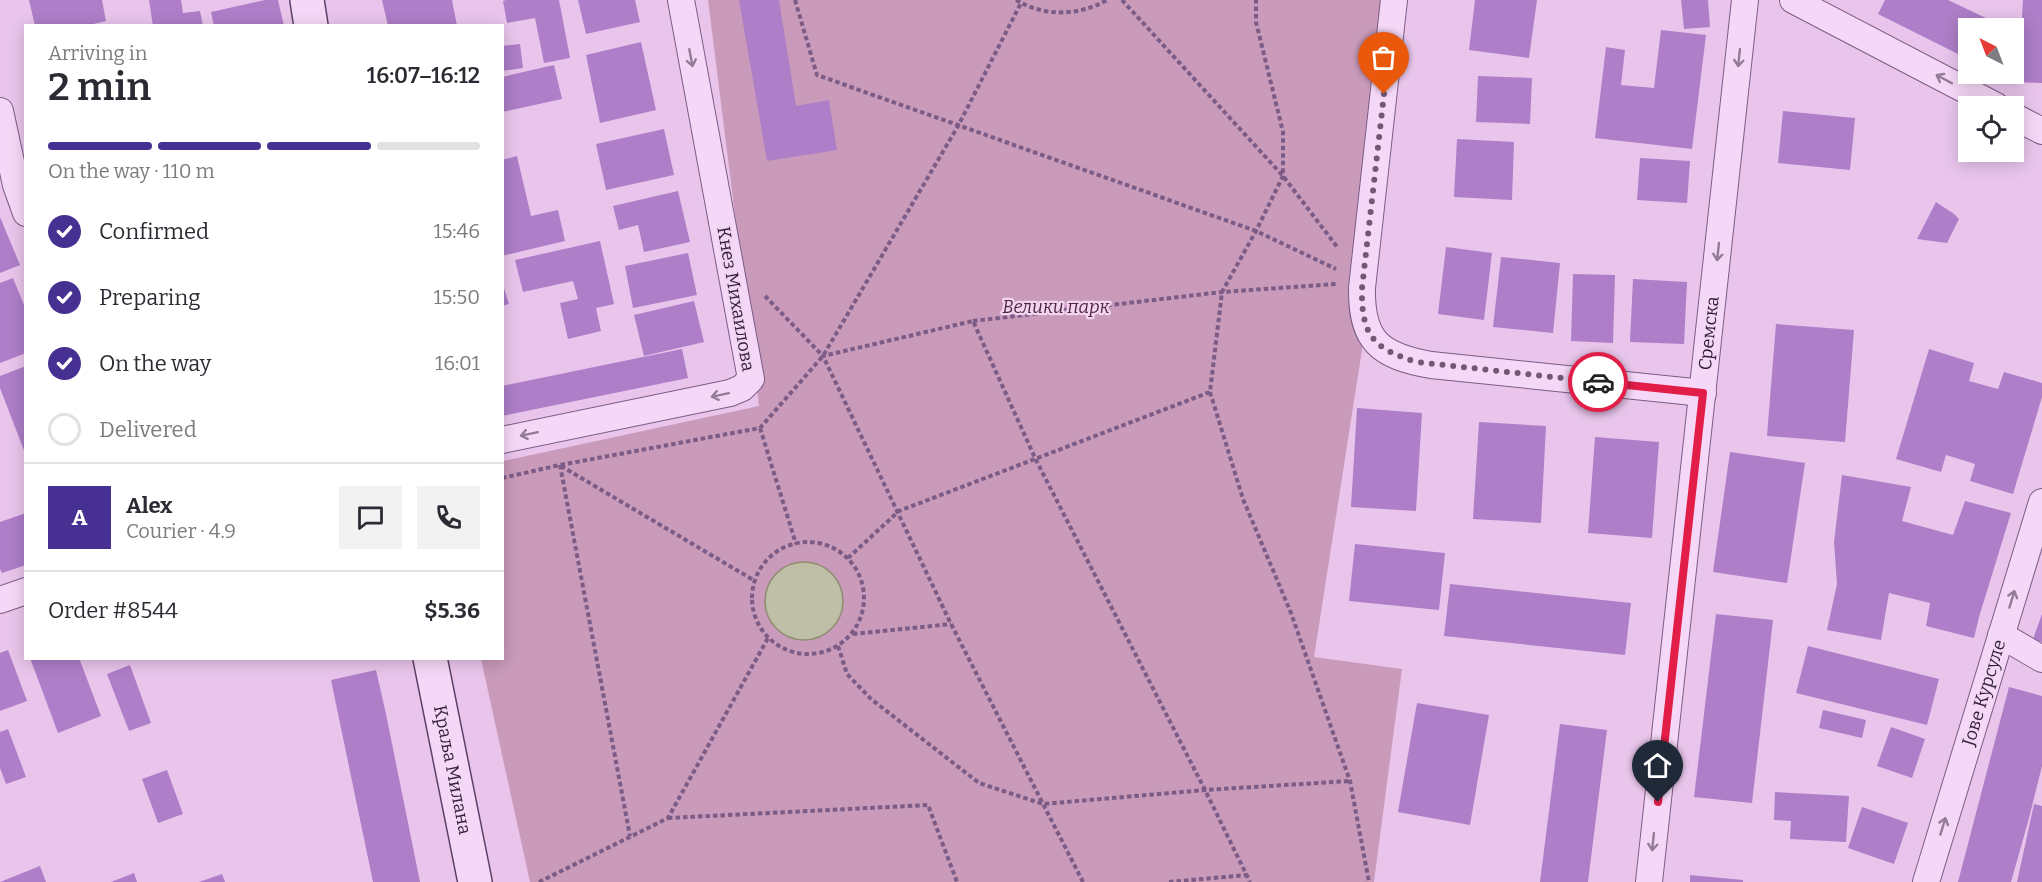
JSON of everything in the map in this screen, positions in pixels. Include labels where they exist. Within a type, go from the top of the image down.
[{"type":"main road","points":[[307,0],[311,24]]},
{"type":"main road","name":"Краља Милана","points":[[430,660],[476,882]]},
{"type":"street","name":"Кнез Михаилова","points":[[504,440],[730,393],[748,384],[751,374],[681,0]]},
{"type":"street","points":[[1394,0],[1363,282],[1362,303],[1365,325],[1371,336],[1391,353],[1431,365],[1703,393]]},
{"type":"street","name":"Сремска","points":[[1649,882],[1745,0]]},
{"type":"street","points":[[1793,0],[1977,96]]},
{"type":"street","points":[[0,111],[6,166],[24,208]]},
{"type":"street","points":[[2024,122],[2042,131]]},
{"type":"street","name":"Јове Курсуле","points":[[1926,882],[2042,502]]},
{"type":"street","points":[[0,600],[24,592]]},
{"type":"street","points":[[2001,635],[2042,659]]},
{"type":"path","points":[[795,0],[817,75],[1256,231],[1363,282]]},
{"type":"path","points":[[504,478],[760,428],[823,356],[958,126],[1018,1],[1045,11],[1070,13],[1095,7],[1107,0]]},
{"type":"path","points":[[1122,0],[1284,176],[1363,282]]},
{"type":"path","points":[[1256,0],[1256,22],[1283,132],[1284,176],[1222,292],[1210,392],[1243,499],[1292,613],[1350,781],[1369,882]]},
{"type":"path","points":[[729,259],[823,356],[951,624],[1083,882]]},
{"type":"path","points":[[823,356],[973,321],[1222,292],[1363,282]]},
{"type":"path","points":[[973,321],[1035,458],[1250,882]]},
{"type":"path","points":[[848,558],[898,511],[1210,392]]},
{"type":"path","points":[[760,428],[796,544]]},
{"type":"path","points":[[560,465],[754,581]]},
{"type":"path","points":[[560,465],[630,836]]},
{"type":"path","points":[[815,542],[833,548],[848,558],[859,573],[864,590],[864,606],[860,621],[852,634],[838,646],[820,653],[801,654],[783,649],[768,638],[759,625],[752,596],[754,581],[764,564],[778,551],[796,544],[815,542]]},
{"type":"path","points":[[852,634],[951,624]]},
{"type":"path","points":[[668,818],[768,638]]},
{"type":"path","points":[[838,646],[847,674],[871,699],[979,783],[1043,804],[1205,790],[1350,781]]},
{"type":"path","points":[[539,882],[668,818],[928,805],[957,882]]},
{"type":"path","points":[[1169,882],[1247,875]]},
{"type":"green space","name":"Велики парк","points":[[708,0],[1398,0],[1374,273],[1314,657],[1402,669],[1374,882],[530,882],[481,660],[504,660],[504,461],[759,406]]},
{"type":"shaded area","points":[[796,562],[812,562],[826,568],[837,579],[843,593],[843,609],[837,623],[826,634],[812,640],[796,640],[782,634],[771,623],[765,609],[765,593],[771,579],[782,568]]},
{"type":"building","points":[[29,0],[102,0],[106,21],[93,24],[35,24]]},
{"type":"building","points":[[149,0],[181,0],[183,13],[200,11],[203,24],[153,24]]},
{"type":"building","points":[[265,0],[278,0],[284,24],[214,24],[211,12]]},
{"type":"building","points":[[382,0],[452,0],[457,24],[388,24]]},
{"type":"building","points":[[559,0],[570,58],[544,63],[535,18],[507,23],[503,1]]},
{"type":"building","points":[[578,0],[635,0],[640,22],[586,34]]},
{"type":"building","points":[[739,0],[779,0],[796,106],[829,100],[837,150],[767,161]]},
{"type":"building","points":[[1475,0],[1537,0],[1529,58],[1469,50]]},
{"type":"building","points":[[1681,0],[1708,0],[1710,27],[1684,29]]},
{"type":"building","points":[[1885,0],[1948,0],[1986,18],[1958,18],[1958,54],[1878,14]]},
{"type":"building","points":[[2023,0],[2042,0],[2042,83],[2024,82],[2024,18],[2022,18]]},
{"type":"building","points":[[1661,30],[1706,35],[1692,149],[1595,138],[1606,47],[1625,50],[1621,85],[1654,88]]},
{"type":"building","points":[[641,42],[656,110],[600,123],[586,55]]},
{"type":"building","points":[[520,44],[523,68],[504,71],[504,46]]},
{"type":"building","points":[[554,65],[562,99],[504,112],[504,77]]},
{"type":"building","points":[[1478,76],[1532,78],[1530,124],[1476,122]]},
{"type":"building","points":[[1783,111],[1855,118],[1850,170],[1778,163]]},
{"type":"building","points":[[664,129],[674,175],[606,190],[596,144]]},
{"type":"building","points":[[1457,139],[1514,142],[1512,200],[1454,197]]},
{"type":"building","points":[[517,156],[531,216],[558,210],[565,241],[504,256],[504,159]]},
{"type":"building","points":[[1640,158],[1690,161],[1687,203],[1637,200]]},
{"type":"building","points":[[678,191],[690,242],[644,252],[638,225],[619,230],[613,206]]},
{"type":"building","points":[[1936,202],[1959,219],[1947,243],[1917,239]]},
{"type":"building","points":[[0,217],[20,265],[0,273]]},
{"type":"building","points":[[600,241],[614,304],[596,308],[601,331],[568,339],[560,303],[578,299],[573,281],[523,292],[515,260]]},
{"type":"building","points":[[1446,247],[1492,253],[1484,320],[1438,314]]},
{"type":"building","points":[[688,253],[697,295],[633,308],[625,266]]},
{"type":"building","points":[[1501,257],[1560,263],[1553,333],[1493,327]]},
{"type":"building","points":[[1573,274],[1615,275],[1613,343],[1571,341]]},
{"type":"building","points":[[13,278],[24,305],[24,354],[0,363],[0,283]]},
{"type":"building","points":[[1633,279],[1687,282],[1684,344],[1630,342]]},
{"type":"building","points":[[504,288],[509,304],[504,305]]},
{"type":"building","points":[[694,301],[704,342],[644,356],[634,315]]},
{"type":"building","points":[[1776,324],[1854,330],[1845,442],[1767,436]]},
{"type":"building","points":[[682,349],[688,378],[504,416],[504,386]]},
{"type":"building","points":[[1929,349],[1974,363],[1969,381],[1998,389],[2004,372],[2042,383],[2042,397],[2013,494],[1970,481],[1975,464],[1946,455],[1941,472],[1896,459]]},
{"type":"building","points":[[24,367],[24,450],[0,388],[0,376]]},
{"type":"building","points":[[1357,408],[1422,413],[1416,511],[1351,507]]},
{"type":"building","points":[[1479,422],[1546,426],[1541,523],[1473,519]]},
{"type":"building","points":[[1595,437],[1659,442],[1652,538],[1588,533]]},
{"type":"building","points":[[1730,452],[1805,463],[1787,583],[1713,572]]},
{"type":"building","points":[[1842,475],[1911,487],[1902,521],[1953,535],[1965,501],[2011,513],[1974,638],[1926,626],[1930,603],[1889,593],[1881,640],[1827,630],[1837,584],[1834,542]]},
{"type":"building","points":[[24,514],[24,566],[2,573],[0,569],[0,522]]},
{"type":"building","points":[[1355,544],[1445,553],[1439,610],[1349,601]]},
{"type":"building","points":[[1450,584],[1631,603],[1625,655],[1444,636]]},
{"type":"building","points":[[1716,614],[1773,620],[1752,803],[1694,797]]},
{"type":"building","points":[[2042,614],[2042,642],[2033,639]]},
{"type":"building","points":[[1808,646],[1939,679],[1927,725],[1796,693]]},
{"type":"building","points":[[8,650],[27,701],[0,711],[0,653]]},
{"type":"building","points":[[31,660],[80,660],[101,716],[58,733]]},
{"type":"building","points":[[130,665],[151,723],[129,731],[107,674]]},
{"type":"building","points":[[376,670],[420,882],[373,882],[331,680]]},
{"type":"building","points":[[2009,687],[2042,696],[2042,766],[2028,822],[2011,882],[1958,882]]},
{"type":"building","points":[[1417,703],[1489,715],[1470,825],[1398,812]]},
{"type":"building","points":[[1823,710],[1866,720],[1862,738],[1819,728]]},
{"type":"building","points":[[1560,724],[1607,730],[1588,882],[1540,882]]},
{"type":"building","points":[[1891,727],[1925,739],[1912,778],[1877,766]]},
{"type":"building","points":[[8,729],[26,777],[6,784],[0,768],[0,732]]},
{"type":"building","points":[[167,770],[183,814],[158,823],[142,779]]},
{"type":"building","points":[[1775,792],[1849,796],[1846,842],[1790,839],[1791,821],[1774,820]]},
{"type":"building","points":[[2034,804],[2042,806],[2042,882],[2017,882]]},
{"type":"building","points":[[1862,807],[1908,823],[1894,864],[1848,848]]},
{"type":"building","points":[[40,866],[46,882],[0,882]]},
{"type":"building","points":[[134,873],[137,882],[111,882]]},
{"type":"building","points":[[222,874],[225,882],[199,882]]},
{"type":"building","points":[[1690,875],[1743,880],[1743,882],[1690,882]]},
{"type":"way so far","points":[[1384,94],[1362,288],[1363,315],[1371,336],[1391,353],[1431,365],[1598,382]]},
{"type":"route","points":[[1598,382],[1703,393],[1658,802]]}]
